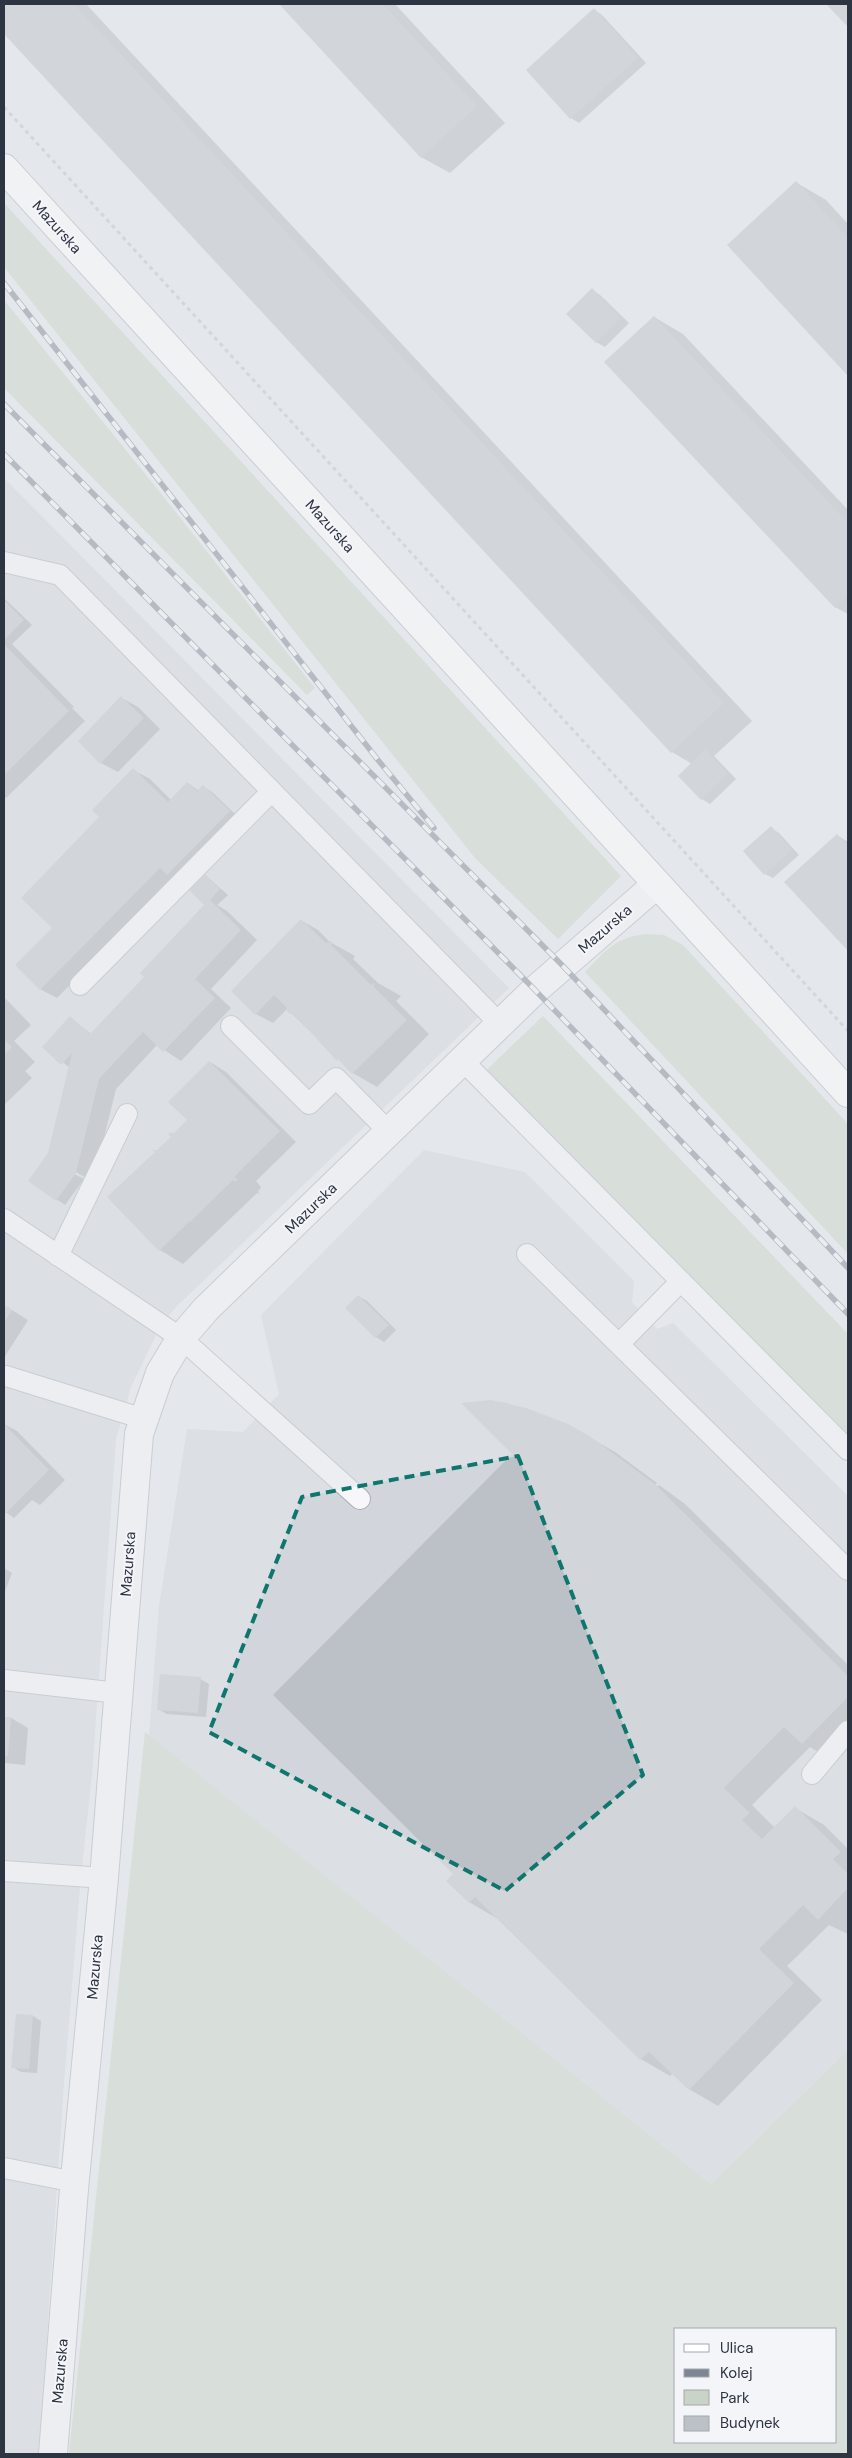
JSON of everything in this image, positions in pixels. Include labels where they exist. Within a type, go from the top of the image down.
[{"type":"main road","name":"Mazurska","points":[[4,168],[848,1093]]},
{"type":"street","name":"Mazurska","points":[[53,2454],[75,2182],[104,1878],[139,1434],[160,1373],[182,1338],[206,1309],[562,965],[657,884]]},
{"type":"lane","points":[[4,562],[60,574],[500,1024]]},
{"type":"lane","points":[[80,985],[272,791]]},
{"type":"lane","points":[[232,1026],[309,1104],[336,1078],[389,1132]]},
{"type":"lane","points":[[462,1060],[848,1450]]},
{"type":"lane","points":[[58,1256],[127,1114]]},
{"type":"lane","points":[[4,1220],[182,1338],[360,1499]]},
{"type":"lane","points":[[527,1254],[848,1570]]},
{"type":"lane","points":[[618,1344],[681,1281]]},
{"type":"lane","points":[[6,1376],[144,1419]]},
{"type":"lane","points":[[4,1680],[118,1693]]},
{"type":"lane","points":[[812,1774],[848,1731]]},
{"type":"lane","points":[[4,1871],[104,1878]]},
{"type":"lane","points":[[4,2168],[75,2182]]},
{"type":"path","points":[[4,107],[848,1031]]},
{"type":"highlighted area","points":[[518,1456],[643,1775],[505,1891],[209,1732],[302,1497]]},
{"type":"shaded area","points":[[4,478],[509,988],[176,1307],[161,1325],[131,1387],[116,1439],[92,1774],[81,1876],[64,2083],[39,2454],[4,2454]]},
{"type":"shaded area","points":[[424,1150],[525,1172],[634,1281],[632,1302],[657,1329],[673,1323],[848,1496],[848,2050],[711,2184],[149,1736],[159,1606],[187,1429],[243,1432],[279,1394],[261,1315]]},
{"type":"green space","points":[[4,203],[621,876],[558,939],[475,858],[4,267]]},
{"type":"green space","points":[[4,300],[315,688],[307,695],[4,388]]},
{"type":"green space","points":[[646,934],[664,935],[683,945],[848,1124],[848,1254],[585,972],[612,946],[627,938]]},
{"type":"green space","points":[[543,1016],[848,1334],[848,1450],[479,1077]]},
{"type":"green space","points":[[145,1732],[711,2184],[848,2050],[848,2454],[69,2454]]},
{"type":"building","points":[[4,4],[74,4],[724,703],[671,753],[4,34]]},
{"type":"building","points":[[279,4],[383,4],[477,106],[421,158]]},
{"type":"building","points":[[826,4],[848,4],[848,27]]},
{"type":"building","points":[[594,8],[638,58],[570,119],[526,70]]},
{"type":"building","points":[[796,181],[848,238],[848,376],[727,245]]},
{"type":"building","points":[[592,288],[621,318],[596,343],[566,314]]},
{"type":"building","points":[[654,316],[848,523],[848,595],[835,608],[604,362]]},
{"type":"building","points":[[4,600],[24,620],[4,640]]},
{"type":"building","points":[[4,644],[69,711],[4,775]]},
{"type":"building","points":[[121,696],[144,718],[100,764],[78,741]]},
{"type":"building","points":[[705,749],[728,774],[701,800],[678,776]]},
{"type":"building","points":[[133,768],[168,802],[187,782],[197,791],[203,785],[230,811],[167,875],[160,868],[40,990],[15,965],[52,928],[21,898],[99,817],[92,810]]},
{"type":"building","points":[[771,826],[792,850],[764,875],[743,851]]},
{"type":"building","points":[[837,834],[848,846],[848,951],[784,882]]},
{"type":"building","points":[[205,874],[220,889],[210,900],[241,930],[195,979],[215,998],[163,1052],[143,1032],[99,1079],[76,1173],[56,1201],[28,1181],[48,1153],[72,1053],[61,1065],[42,1047],[70,1016],[90,1034],[144,977],[140,973],[204,905],[189,890]]},
{"type":"building","points":[[301,919],[326,943],[331,941],[333,943],[331,945],[371,985],[374,983],[374,987],[407,1020],[352,1074],[338,1059],[337,1061],[305,1026],[302,1026],[304,1025],[292,1013],[290,1014],[286,1010],[287,1008],[274,995],[255,1015],[231,991]]},
{"type":"building","points":[[4,1039],[12,1047],[4,1055]]},
{"type":"building","points":[[209,1061],[280,1131],[238,1173],[235,1177],[238,1180],[235,1182],[233,1180],[192,1220],[194,1222],[190,1221],[159,1251],[107,1197],[155,1152],[152,1150],[157,1150],[171,1137],[168,1134],[171,1132],[173,1134],[187,1120],[168,1102]]},
{"type":"building","points":[[358,1295],[389,1325],[375,1338],[345,1308]]},
{"type":"building","points":[[4,1305],[12,1310],[4,1323]]},
{"type":"building","points":[[491,1400],[526,1408],[568,1424],[591,1437],[656,1485],[848,1676],[848,1697],[802,1744],[784,1727],[724,1788],[750,1813],[742,1820],[762,1839],[795,1806],[841,1852],[833,1859],[848,1874],[848,1888],[818,1920],[803,1905],[759,1949],[794,1983],[689,2090],[649,2052],[640,2060],[475,1897],[469,1903],[446,1881],[453,1874],[273,1695],[512,1454],[461,1403]]},
{"type":"building","points":[[4,1424],[49,1470],[5,1514],[4,1513]]},
{"type":"building","points":[[160,1674],[201,1677],[198,1713],[157,1710]]},
{"type":"building","points":[[4,1717],[11,1717],[8,1756],[4,1756]]},
{"type":"building","points":[[16,2014],[33,2015],[29,2069],[11,2068]]},
{"type":"railway","points":[[4,283],[378,760],[434,828]]},
{"type":"railway","points":[[4,404],[562,965],[848,1268]]},
{"type":"railway","points":[[4,454],[535,990],[848,1314]]}]
